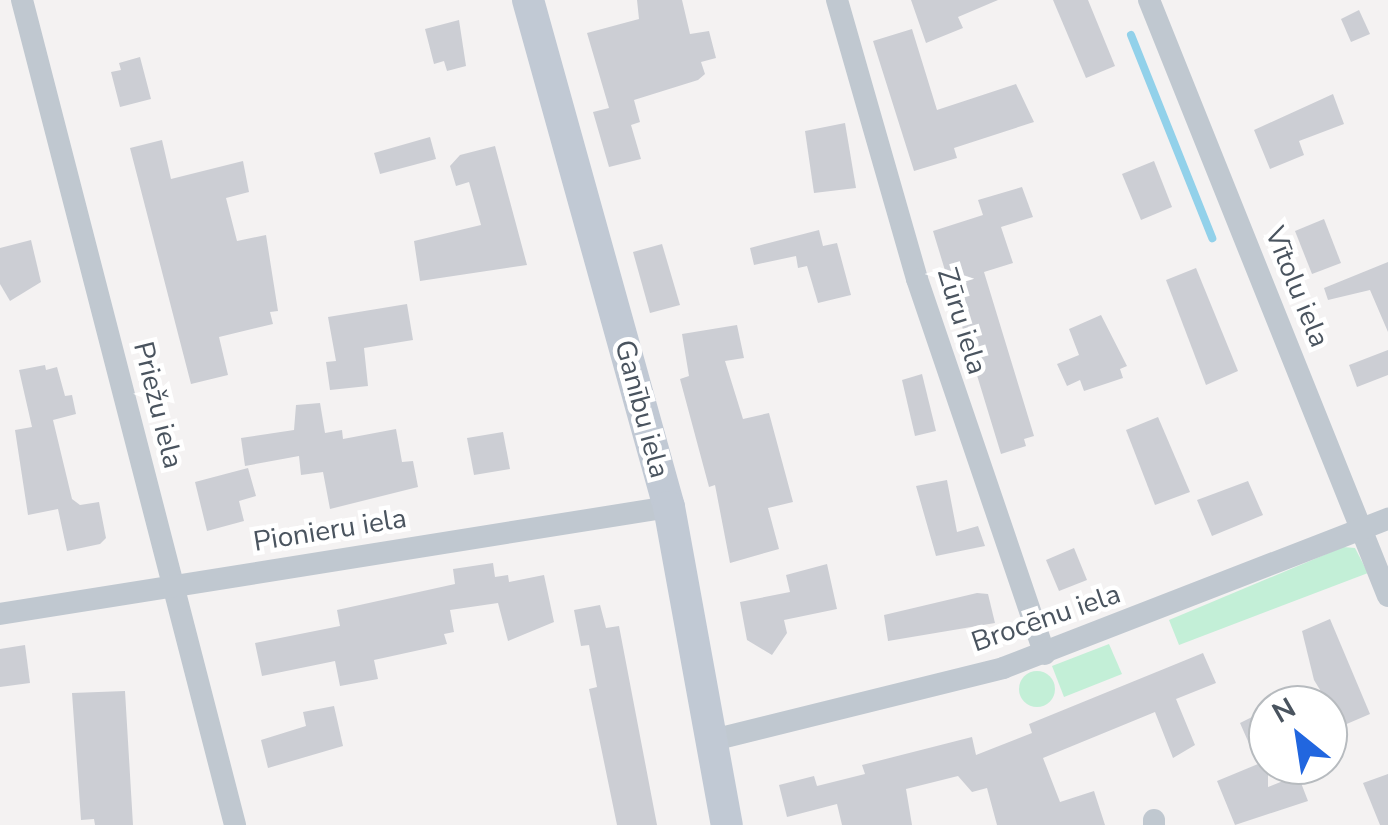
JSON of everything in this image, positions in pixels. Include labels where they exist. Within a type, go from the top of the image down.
[{"type":"street","name":"Priežu iela","points":[[22,0],[235,825]]},
{"type":"street","name":"Ganību iela","points":[[528,0],[669,507],[727,825]]},
{"type":"street","name":"Zūru iela","points":[[838,0],[917,279],[1045,654]]},
{"type":"street","name":"Vītolu iela","points":[[1150,0],[1388,596]]},
{"type":"street","name":"Pionieru iela","points":[[0,614],[669,507]]},
{"type":"street","name":"Brocēnu iela","points":[[713,740],[1045,654],[1388,519]]},
{"type":"green space","points":[[1343,547],[1355,548],[1368,573],[1179,645],[1169,620]]},
{"type":"green space","points":[[1109,644],[1122,674],[1064,697],[1052,666]]},
{"type":"green space","points":[[1037,671],[1050,676],[1055,689],[1050,702],[1037,707],[1024,702],[1019,689],[1024,676]]},
{"type":"building","points":[[637,0],[682,0],[690,34],[709,31],[716,58],[701,62],[705,74],[698,80],[634,100],[640,122],[631,125],[641,159],[609,167],[593,112],[609,108],[587,33],[639,19]]},
{"type":"building","points":[[911,0],[998,0],[958,17],[963,28],[926,43]]},
{"type":"building","points":[[1053,0],[1088,0],[1115,66],[1086,78]]},
{"type":"building","points":[[1359,10],[1370,34],[1351,42],[1341,19]]},
{"type":"building","points":[[459,20],[466,66],[447,71],[444,61],[434,64],[425,29]]},
{"type":"building","points":[[912,29],[937,110],[1016,84],[1034,122],[954,148],[957,158],[914,171],[873,41]]},
{"type":"building","points":[[140,57],[151,99],[120,107],[111,72],[121,70],[119,63]]},
{"type":"building","points":[[1333,94],[1344,124],[1299,141],[1304,155],[1270,169],[1254,130]]},
{"type":"building","points":[[845,123],[856,188],[814,193],[805,131]]},
{"type":"building","points":[[430,137],[436,159],[380,174],[374,153]]},
{"type":"building","points":[[162,140],[171,179],[243,161],[249,192],[226,198],[237,241],[266,235],[278,311],[270,312],[273,324],[219,337],[228,375],[191,384],[130,148]]},
{"type":"building","points":[[495,146],[527,265],[420,281],[414,241],[481,225],[469,182],[456,186],[450,166],[460,155]]},
{"type":"building","points":[[1154,161],[1172,207],[1141,220],[1122,174]]},
{"type":"building","points":[[1022,187],[1033,217],[1001,227],[1013,263],[984,272],[1034,436],[1024,439],[1026,446],[1001,454],[933,231],[983,215],[978,200]]},
{"type":"building","points":[[1324,219],[1341,263],[1312,274],[1295,231]]},
{"type":"building","points":[[819,230],[823,246],[837,243],[851,295],[818,303],[807,266],[798,268],[796,256],[754,265],[750,248]]},
{"type":"building","points":[[31,240],[41,282],[10,301],[0,284],[0,248]]},
{"type":"building","points":[[662,244],[680,305],[650,313],[633,252]]},
{"type":"building","points":[[1388,262],[1388,332],[1370,290],[1328,300],[1324,288]]},
{"type":"building","points":[[1196,268],[1238,371],[1206,385],[1166,280]]},
{"type":"building","points":[[407,304],[413,340],[364,348],[368,386],[330,390],[326,362],[336,361],[328,317]]},
{"type":"building","points":[[1101,315],[1127,366],[1120,369],[1123,378],[1084,391],[1080,380],[1067,386],[1057,364],[1079,355],[1069,329]]},
{"type":"building","points":[[737,325],[744,358],[725,361],[743,419],[769,413],[793,502],[768,508],[779,549],[730,563],[715,485],[709,487],[680,379],[689,376],[682,334]]},
{"type":"building","points":[[1388,350],[1388,375],[1357,387],[1349,365]]},
{"type":"building","points":[[45,365],[46,370],[57,367],[65,396],[72,395],[76,414],[53,420],[72,499],[80,505],[99,502],[106,538],[100,544],[67,551],[58,509],[28,515],[15,430],[32,427],[19,370]]},
{"type":"building","points":[[922,374],[936,431],[915,436],[902,380]]},
{"type":"building","points":[[320,403],[325,433],[342,430],[343,439],[396,429],[402,462],[413,461],[418,487],[330,509],[323,472],[301,475],[299,456],[245,466],[241,438],[294,430],[296,405]]},
{"type":"building","points":[[1158,417],[1190,492],[1155,505],[1126,430]]},
{"type":"building","points":[[503,432],[510,469],[474,475],[467,438]]},
{"type":"building","points":[[248,468],[256,496],[239,501],[244,521],[207,531],[195,482]]},
{"type":"building","points":[[947,480],[957,532],[978,526],[985,546],[936,556],[916,486]]},
{"type":"building","points":[[1248,481],[1263,515],[1212,536],[1197,500]]},
{"type":"building","points":[[1074,548],[1087,580],[1059,591],[1046,560]]},
{"type":"building","points":[[493,563],[495,577],[508,575],[509,582],[544,575],[554,622],[508,641],[498,603],[450,610],[454,632],[444,634],[447,644],[374,660],[378,679],[340,686],[335,661],[262,676],[255,643],[340,626],[337,610],[455,584],[453,569]]},
{"type":"building","points":[[827,564],[837,609],[784,620],[787,633],[772,655],[747,640],[740,602],[790,592],[786,575]]},
{"type":"building","points":[[977,593],[988,594],[995,623],[888,641],[884,615]]},
{"type":"building","points":[[600,605],[606,628],[619,626],[657,825],[617,825],[589,689],[597,687],[589,645],[581,646],[574,610]]},
{"type":"building","points":[[1330,619],[1370,714],[1348,723],[1348,685],[1317,685],[1302,631]]},
{"type":"building","points":[[25,645],[30,683],[0,687],[0,649]]},
{"type":"building","points":[[1203,653],[1216,683],[1176,699],[1195,745],[1173,758],[1155,712],[1043,758],[1060,802],[1094,791],[1105,825],[997,825],[987,788],[972,792],[958,776],[906,789],[912,825],[842,825],[837,804],[787,817],[779,785],[814,776],[817,786],[865,774],[862,765],[972,737],[976,755],[1032,733],[1029,724]]},
{"type":"building","points":[[125,691],[133,825],[95,825],[94,819],[81,820],[72,693]]},
{"type":"building","points":[[334,706],[343,746],[268,768],[261,740],[306,726],[303,712]]},
{"type":"building","points":[[1248,719],[1248,741],[1240,723]]},
{"type":"building","points":[[1248,768],[1248,785],[1302,785],[1308,801],[1235,825],[1217,781]]},
{"type":"building","points":[[1388,774],[1388,825],[1380,825],[1363,783]]},
{"type":"waterway","points":[[1131,35],[1212,238]]}]
